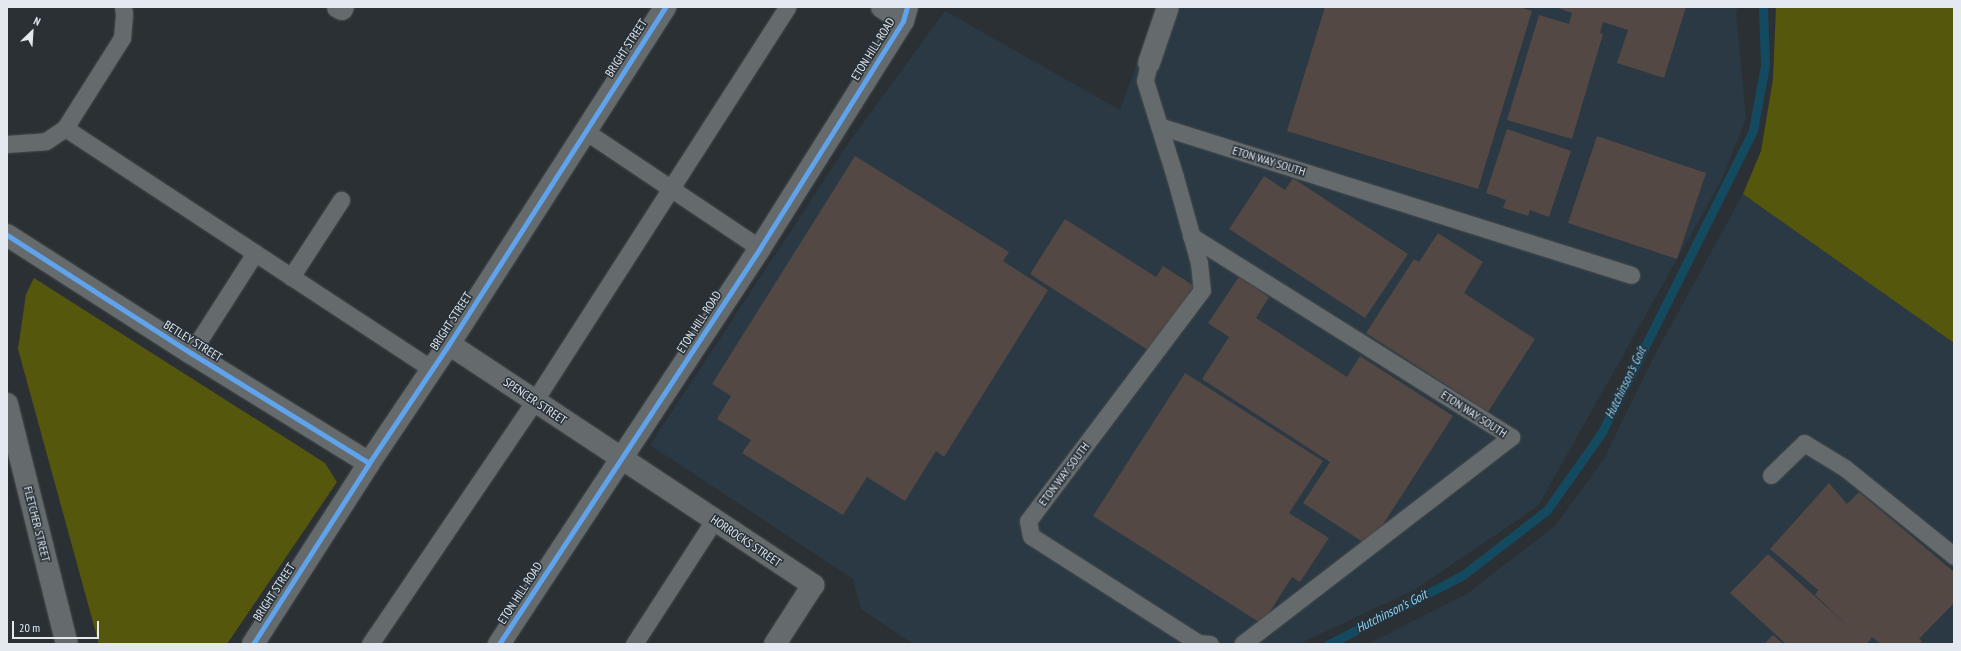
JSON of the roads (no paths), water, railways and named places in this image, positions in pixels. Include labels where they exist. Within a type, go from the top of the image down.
[{"type":"street","points":[[338,7],[342,9],[343,7]]},
{"type":"street","name":"BRIGHT STREET","points":[[253,644],[369,463],[449,344],[665,7]]},
{"type":"street","points":[[882,7],[905,14]]},
{"type":"street","name":"ETON WAY SOUTH","points":[[1149,63],[1168,7]]},
{"type":"street","name":"ETON HILL ROAD","points":[[499,644],[760,248],[905,14]]},
{"type":"street","name":"BETLEY STREET","points":[[7,235],[369,463]]},
{"type":"street","name":"SPENCER STREET","points":[[449,344],[621,458]]},
{"type":"street","name":"FLETCHER STREET","points":[[7,404],[67,644]]},
{"type":"street","name":"HORROCKS STREET","points":[[621,458],[813,585],[775,644]]},
{"type":"lane","points":[[7,144],[46,141],[65,128],[122,38],[124,14],[123,7]]},
{"type":"lane","points":[[370,644],[534,400],[787,7]]},
{"type":"lane","name":"ETON WAY SOUTH","points":[[1149,63],[1145,81],[1199,263],[1202,290],[1028,521],[1031,536],[1198,643],[1210,644]]},
{"type":"lane","name":"ETON WAY SOUTH","points":[[1159,126],[1631,275]]},
{"type":"lane","points":[[65,128],[432,369]]},
{"type":"lane","points":[[585,131],[760,248]]},
{"type":"lane","points":[[291,277],[341,200]]},
{"type":"lane","name":"ETON WAY SOUTH","points":[[1191,236],[1511,437],[1242,644]]},
{"type":"lane","points":[[191,352],[255,253]]},
{"type":"lane","points":[[1771,475],[1804,443],[1845,468],[1954,556]]},
{"type":"lane","points":[[634,644],[715,519]]},
{"type":"waterway","name":"Hutchinson's Goit","points":[[1329,644],[1463,575],[1547,510],[1602,432],[1753,130],[1765,65],[1763,7]]}]
